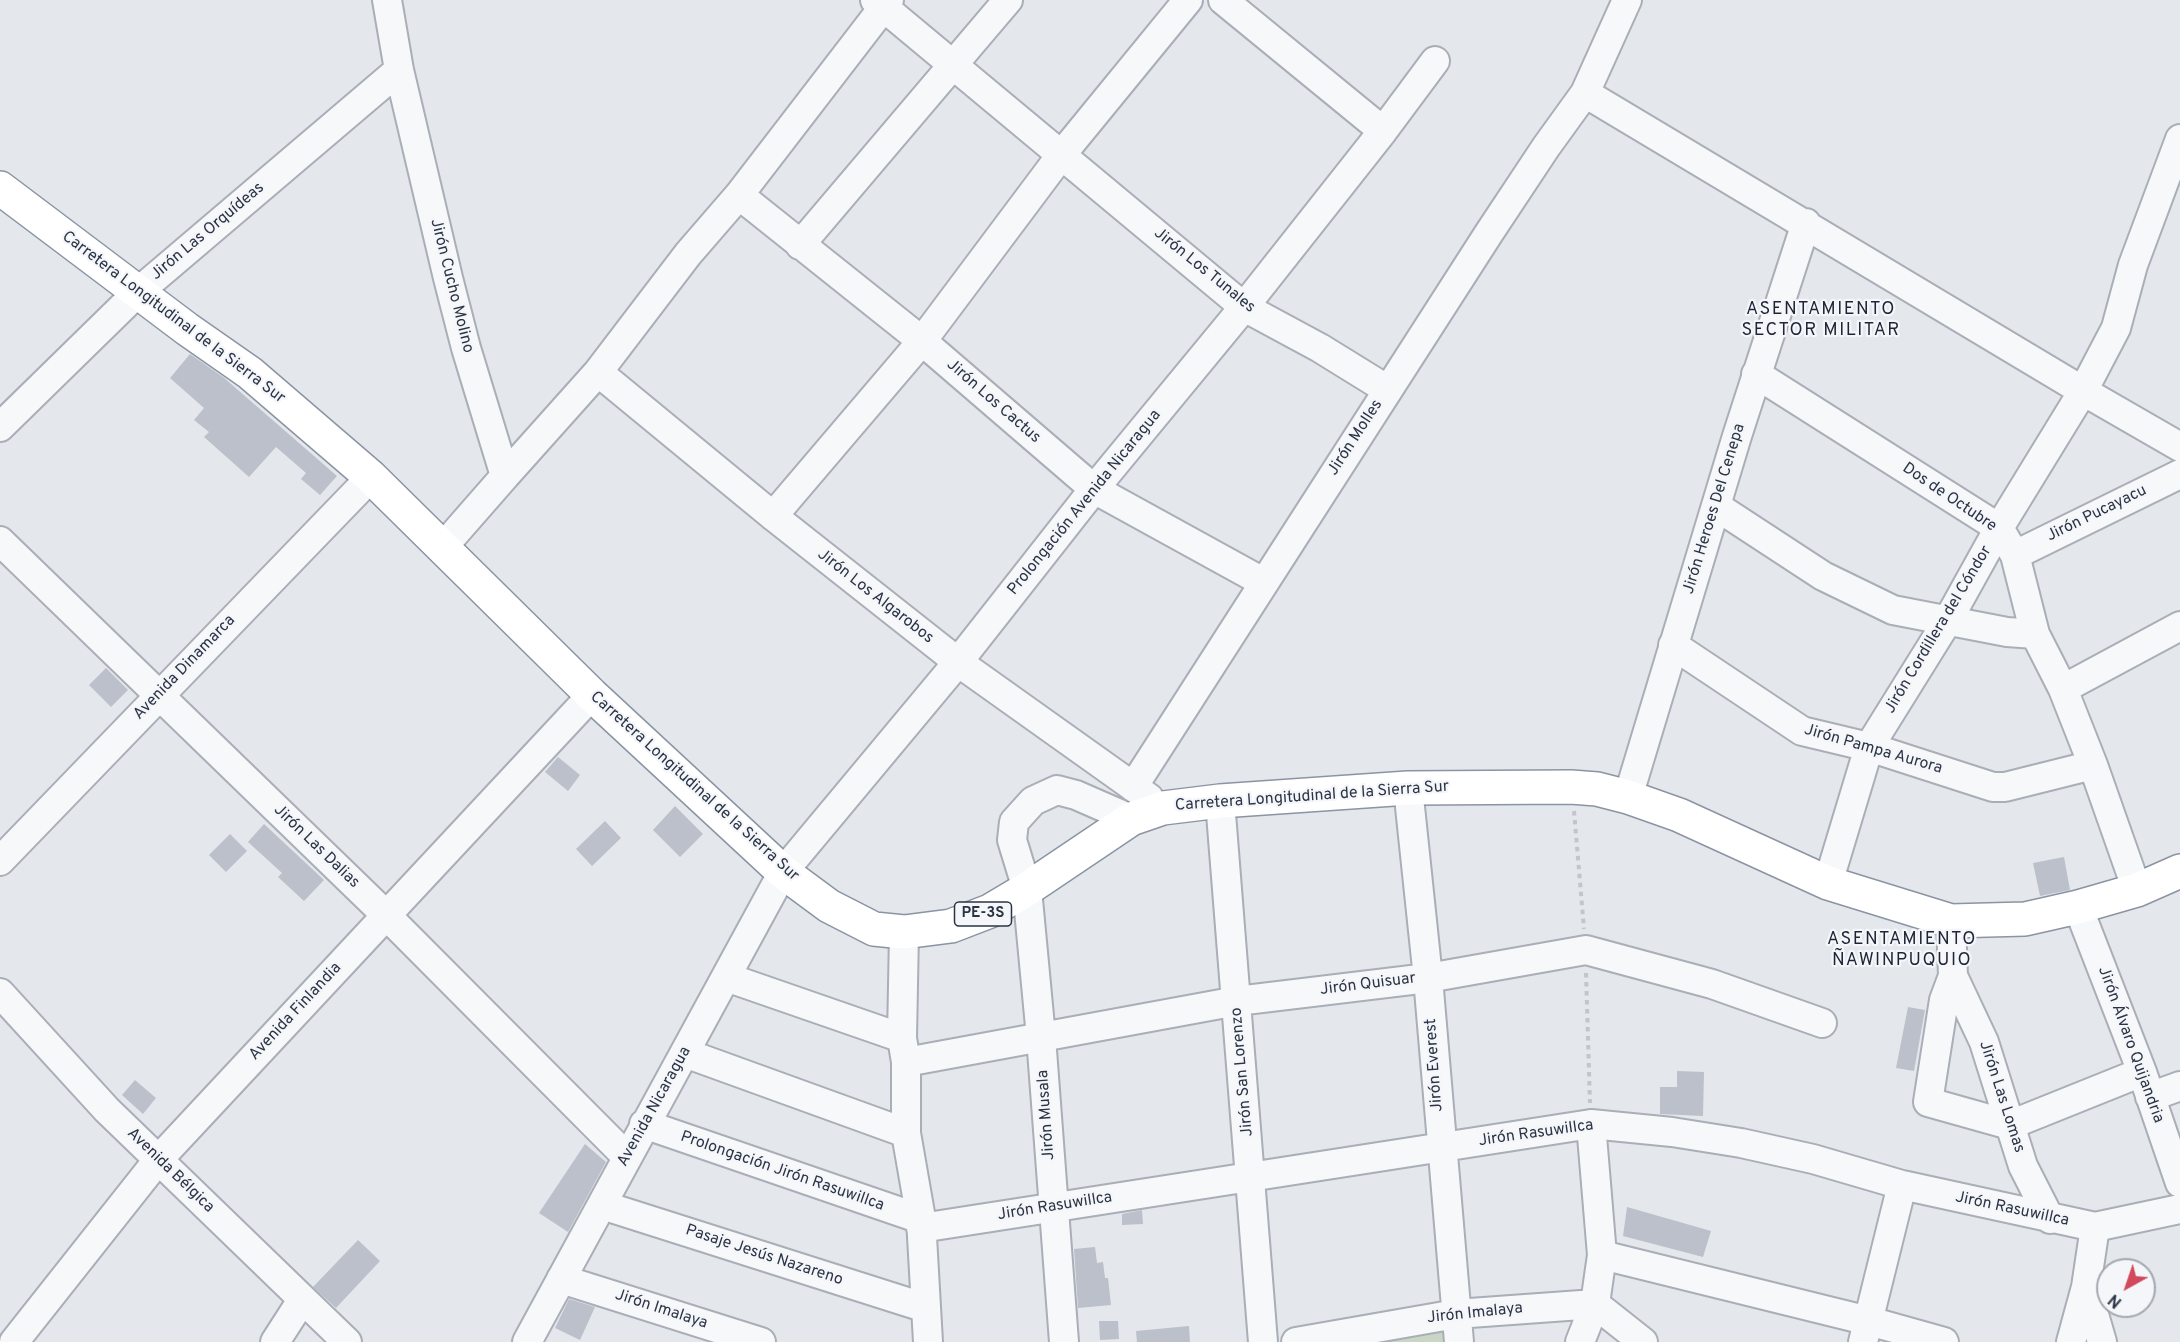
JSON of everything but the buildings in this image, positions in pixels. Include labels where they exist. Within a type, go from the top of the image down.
[{"type":"highway","name":"Carretera Longitudinal de la Sierra Sur","points":[[0,188],[250,373],[371,477],[592,696],[783,872],[829,906],[874,929],[904,932],[951,926],[990,911],[1131,819],[1163,808],[1220,801],[1408,788],[1571,787],[1597,789],[1628,797],[1679,816],[1828,883],[1951,921],[2025,919],[2137,890],[2180,871]]},
{"type":"street","name":"Jirón Cucho Molino","points":[[387,0],[399,70],[466,348],[505,476]]},
{"type":"street","points":[[800,245],[1008,0]]},
{"type":"street","points":[[773,516],[922,341],[1062,154],[1188,0]]},
{"type":"street","points":[[1223,0],[1383,131]]},
{"type":"street","name":"Jirón Molles","points":[[1133,787],[1263,582],[1546,147],[1585,93],[1627,0]]},
{"type":"street","points":[[442,548],[598,372],[688,254],[739,195],[882,2]]},
{"type":"street","name":"Jirón Los Tunales","points":[[882,2],[952,64],[1244,307],[1320,348],[1388,390]]},
{"type":"street","name":"Prolongación Avenida Nicaragua","points":[[783,872],[958,662],[1094,489],[1244,307],[1383,131],[1435,61]]},
{"type":"street","name":"Jirón Las Orquídeas","points":[[0,427],[138,292],[399,70]]},
{"type":"street","points":[[1585,93],[2180,447]]},
{"type":"street","name":"Jirón Cordillera del Cóndor","points":[[1828,883],[1869,747],[1948,620],[1999,528],[2083,391],[2116,328],[2133,265],[2180,139]]},
{"type":"street","name":"Jirón Los Cactus","points":[[739,195],[922,341],[1094,489],[1263,582]]},
{"type":"street","name":"Jirón Heroes Del Cenepa","points":[[1628,797],[1756,374],[1806,223]]},
{"type":"street","name":"Jirón Los Algarobos","points":[[598,372],[773,516],[958,662],[1163,808]]},
{"type":"street","name":"Dos de Octubre","points":[[1756,374],[1999,528],[2015,555],[2035,634],[2063,689],[2093,765],[2137,890]]},
{"type":"street","name":"Jirón Pucayacu","points":[[2015,555],[2180,474]]},
{"type":"street","name":"Avenida Dinamarca","points":[[0,861],[371,477]]},
{"type":"street","points":[[1716,506],[1822,576],[1893,610],[2007,632],[2035,634]]},
{"type":"street","name":"Jirón Las Dalias","points":[[0,541],[386,915],[627,1157]]},
{"type":"street","points":[[2063,689],[2180,626]]},
{"type":"street","name":"Jirón Pampa Aurora","points":[[1673,645],[1802,731],[1869,747],[1993,787],[2005,787],[2093,765]]},
{"type":"street","name":"Avenida Finlandia","points":[[14,1342],[158,1160],[592,696]]},
{"type":"street","name":"Jirón Everest","points":[[1408,788],[1428,978],[1459,1342]]},
{"type":"street","name":"Jirón Musala","points":[[1064,1342],[1041,1036],[1027,889],[1012,840],[1014,822],[1033,801],[1057,790],[1076,795],[1131,819]]},
{"type":"street","name":"Jirón San Lorenzo","points":[[1220,801],[1263,1342]]},
{"type":"street","name":"Avenida Nicaragua","points":[[527,1342],[783,872]]},
{"type":"street","name":"Jirón Álvaro Quijandria","points":[[2078,907],[2146,1084],[2180,1183]]},
{"type":"street","points":[[1951,921],[1953,975],[1944,1000],[1928,1102],[2010,1125],[2146,1084],[2180,1086]]},
{"type":"street","points":[[904,932],[906,1133],[921,1224],[928,1342]]},
{"type":"street","name":"Jirón Quisuar","points":[[904,1050],[1041,1036],[1237,1000],[1428,978],[1586,950],[1712,984],[1822,1023]]},
{"type":"street","name":"Jirón Las Lomas","points":[[1953,975],[1984,1042],[2023,1166],[2050,1219]]},
{"type":"street","points":[[726,977],[904,1050]]},
{"type":"street","name":"Avenida Bélgica","points":[[0,993],[107,1110],[347,1342]]},
{"type":"street","points":[[685,1053],[906,1133]]},
{"type":"street","name":"Prolongación Jirón Rasuwillca","points":[[644,1124],[921,1224]]},
{"type":"street","points":[[1580,1342],[1595,1304],[1602,1254],[1591,1124]]},
{"type":"street","name":"Jirón Rasuwillca","points":[[921,1224],[1053,1207],[1591,1124],[1672,1132],[1741,1143],[1814,1159],[1902,1185],[2095,1227],[2180,1209]]},
{"type":"street","points":[[1866,1331],[1902,1185]]},
{"type":"street","name":"Pasaje Jesús Nazareno","points":[[602,1205],[926,1308]]},
{"type":"street","points":[[2071,1342],[2086,1287],[2095,1227]]},
{"type":"street","points":[[1602,1254],[1866,1331],[1944,1342]]},
{"type":"street","name":"Jirón Imalaya","points":[[561,1279],[761,1342]]},
{"type":"street","points":[[2086,1287],[2102,1342]]},
{"type":"street","points":[[275,1342],[302,1300]]},
{"type":"street","points":[[1595,1304],[1643,1342]]},
{"type":"street","name":"Jirón Imalaya","points":[[1296,1342],[1456,1314],[1595,1304]]},
{"type":"green space","points":[[1442,1325],[1451,1342],[1328,1342]]},
{"type":"district","name":"ASENTAMIENTO SECTOR MILITAR","points":[[1821,320]]},
{"type":"district","name":"ASENTAMIENTO ÑAWINPUQUIO","points":[[1902,950]]}]
